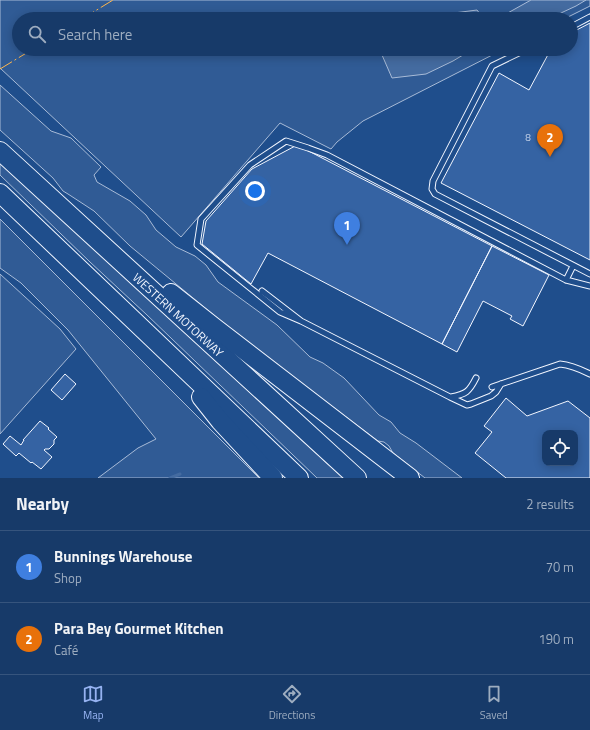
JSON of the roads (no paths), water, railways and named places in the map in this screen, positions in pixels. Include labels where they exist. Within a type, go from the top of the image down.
[{"type":"highway","name":"WESTERN MOTORWAY","points":[[0,151],[357,478]]},
{"type":"highway","points":[[0,193],[299,478]]},
{"type":"highway","points":[[106,248],[170,292],[410,478]]},
{"type":"highway","points":[[168,353],[220,421],[273,478]]},
{"type":"lane","points":[[578,23],[590,17]]},
{"type":"lane","points":[[513,56],[492,66],[433,181],[432,189],[436,194],[590,274]]},
{"type":"lane","points":[[501,384],[496,392],[491,396],[471,404],[467,404],[450,397],[302,321],[280,312],[197,245],[201,219],[250,165],[286,141],[327,155],[566,280],[590,286]]},
{"type":"lane","points":[[566,280],[573,266]]},
{"type":"lane","points":[[262,290],[302,321]]},
{"type":"lane","points":[[492,387],[560,364],[576,367],[590,374]]},
{"type":"lane","points":[[450,397],[466,393],[476,378]]},
{"type":"waterway","points":[[170,478],[180,474]]},
{"type":"place","name":"Para Bey Gourmet Kitchen","points":[[550,157]]},
{"type":"place","name":"Bunnings Warehouse","points":[[347,245]]}]
